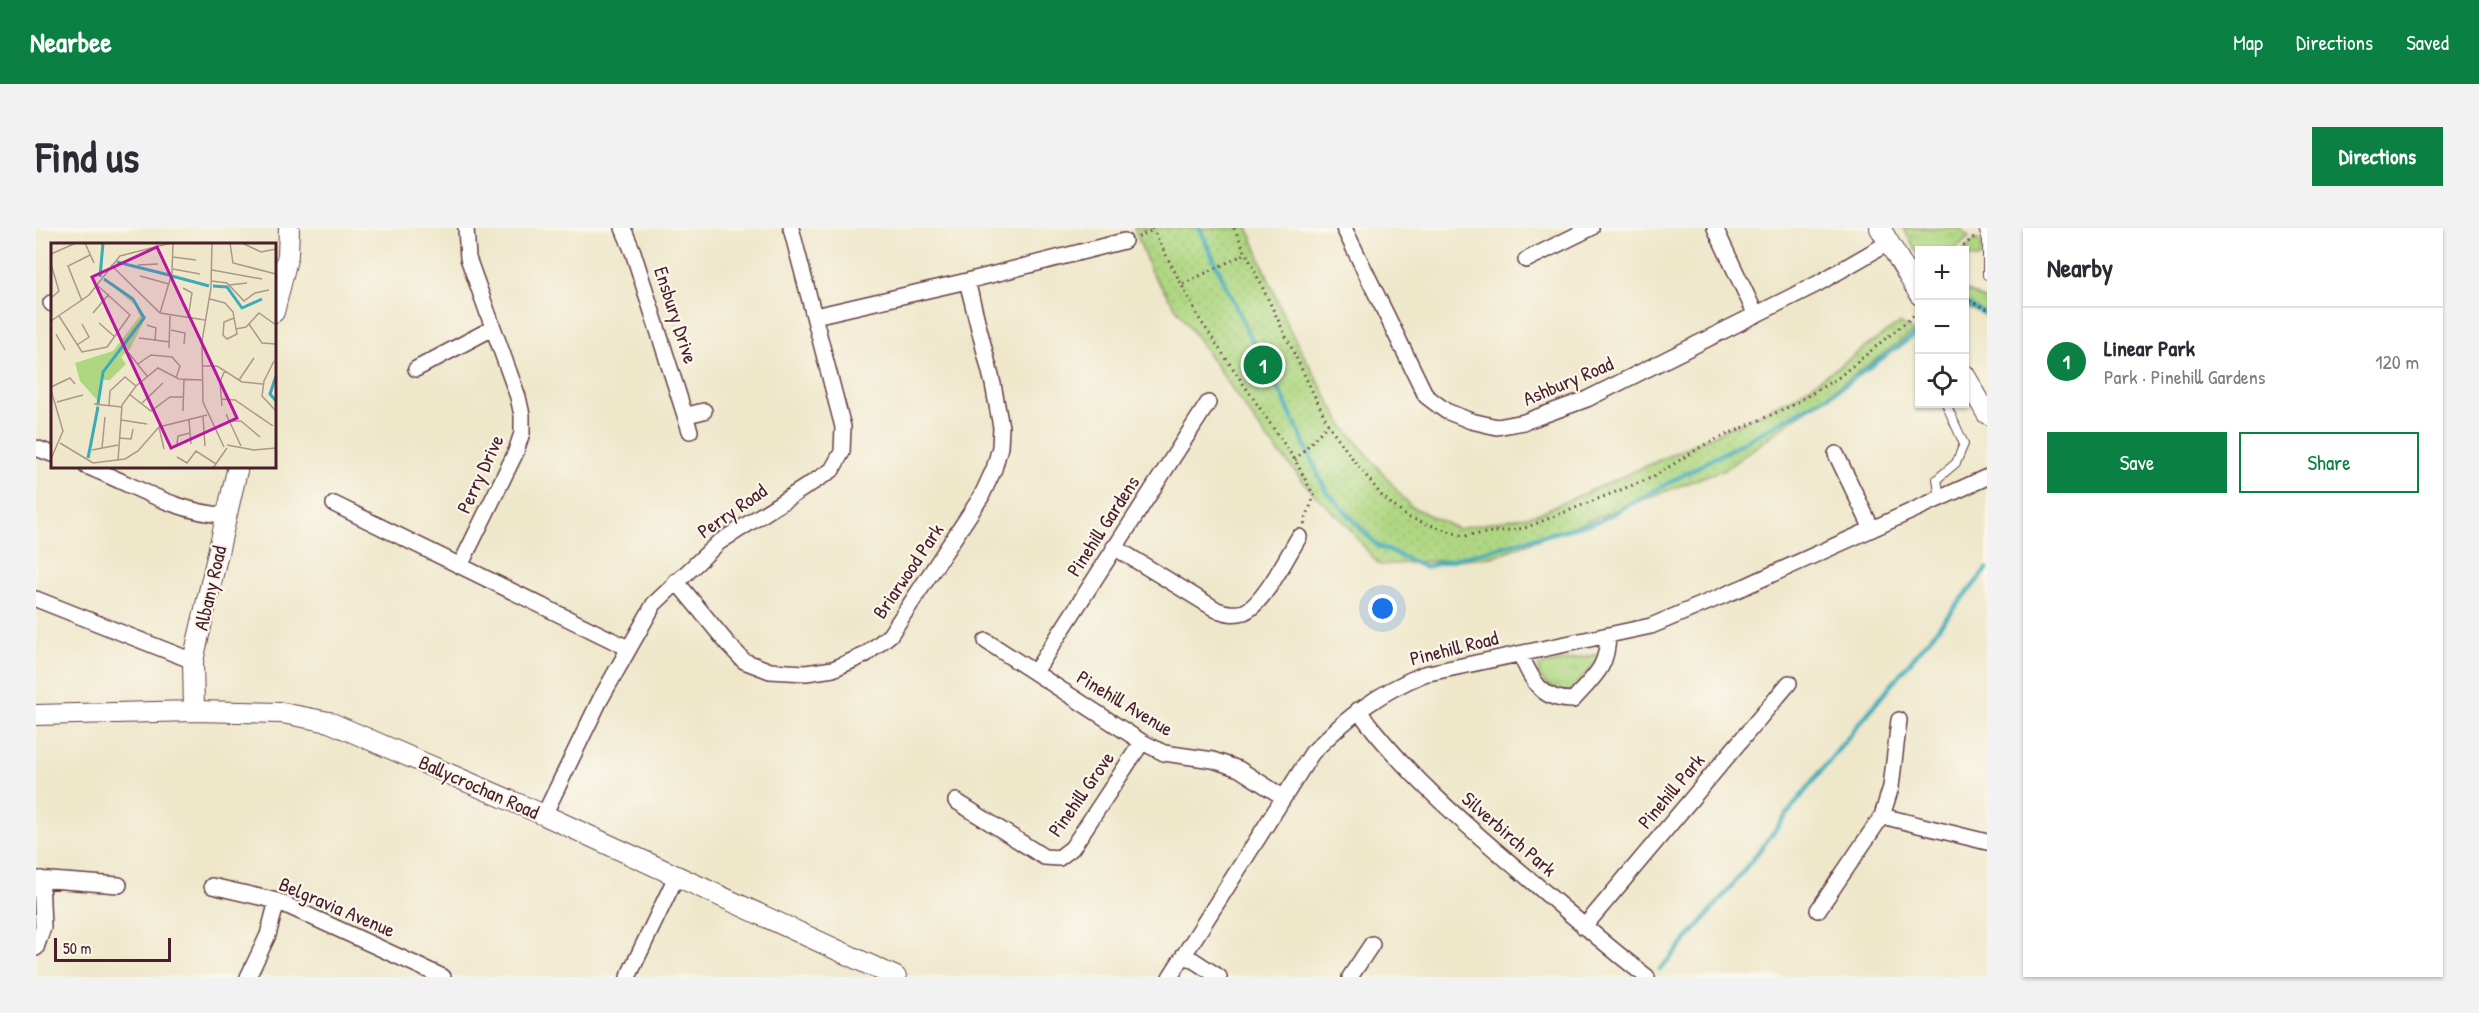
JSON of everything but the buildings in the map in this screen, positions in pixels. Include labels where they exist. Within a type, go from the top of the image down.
[{"type":"street","points":[[276,304],[288,255],[289,228]]},
{"type":"street","name":"Perry Drive","points":[[460,566],[515,453],[522,433],[522,415],[518,397],[491,329],[468,258],[466,228]]},
{"type":"street","name":"Ensbury Drive","points":[[623,228],[687,416],[690,432]]},
{"type":"street","name":"Perry Road","points":[[544,815],[628,648],[654,604],[718,543],[832,470],[842,452],[843,427],[791,228]]},
{"type":"street","name":"Ashbury Road","points":[[1344,228],[1426,396],[1446,411],[1471,421],[1497,427],[1524,422],[1587,399],[1817,284],[1884,235]]},
{"type":"street","points":[[1526,260],[1591,228]]},
{"type":"street","points":[[1715,228],[1756,315]]},
{"type":"street","points":[[1884,235],[1915,287]]},
{"type":"street","points":[[815,315],[967,281],[1124,241]]},
{"type":"street","name":"Briarwood Park","points":[[676,581],[726,644],[744,661],[770,671],[806,673],[833,669],[865,655],[890,635],[981,497],[994,469],[1000,447],[1001,427],[993,384],[967,281]]},
{"type":"street","points":[[416,369],[491,329]]},
{"type":"street","points":[[1969,381],[1987,414]]},
{"type":"street","name":"Pinehill Gardens","points":[[1035,672],[1208,403]]},
{"type":"street","points":[[687,416],[704,411]]},
{"type":"street","points":[[36,448],[51,454]]},
{"type":"street","points":[[1836,454],[1872,529]]},
{"type":"street","points":[[91,468],[148,494],[198,511],[226,515]]},
{"type":"street","name":"Albany Road","points":[[194,711],[194,661],[238,468]]},
{"type":"street","name":"Pinehill Road","points":[[1170,977],[1312,753],[1338,726],[1393,687],[1424,674],[1651,626],[1746,586],[1987,477]]},
{"type":"street","points":[[334,504],[628,648]]},
{"type":"street","points":[[1114,547],[1217,610],[1233,614],[1246,611],[1258,602],[1299,537]]},
{"type":"street","points":[[36,599],[194,661]]},
{"type":"street","points":[[1520,654],[1539,689],[1558,700],[1573,700],[1604,665],[1608,652],[1608,636]]},
{"type":"street","name":"Pinehill Avenue","points":[[986,640],[1142,742],[1164,753],[1213,760],[1239,769],[1283,797]]},
{"type":"street","name":"Pinehill Park","points":[[1584,927],[1790,683]]},
{"type":"street","name":"Silverbirch Park","points":[[1358,710],[1396,758],[1444,805],[1584,927],[1645,976]]},
{"type":"street","name":"Ballycrochan Road","points":[[36,715],[194,711],[282,713],[316,718],[544,815],[896,977]]},
{"type":"street","points":[[1818,910],[1882,816],[1891,787],[1899,720]]},
{"type":"street","name":"Pinehill Grove","points":[[956,801],[1044,857],[1059,858],[1072,848],[1142,742]]},
{"type":"street","points":[[1882,816],[1987,842]]},
{"type":"street","points":[[628,977],[676,877]]},
{"type":"street","points":[[36,948],[44,927],[39,879],[119,885]]},
{"type":"street","name":"Belgravia Avenue","points":[[212,886],[277,901],[443,977]]},
{"type":"street","points":[[248,977],[268,935],[277,901]]},
{"type":"street","points":[[1350,977],[1372,944]]},
{"type":"street","points":[[1184,954],[1219,977]]},
{"type":"lane","points":[[1983,228],[1987,240],[1987,275]]},
{"type":"lane","points":[[1940,498],[1937,479],[1956,463],[1964,444],[1948,408]]},
{"type":"path","points":[[1152,228],[1200,320],[1295,460],[1314,496],[1299,537]]},
{"type":"path","points":[[1963,246],[1983,228]]},
{"type":"path","points":[[1183,284],[1245,254]]},
{"type":"path","points":[[1969,300],[1987,309]]},
{"type":"path","points":[[1295,460],[1328,424]]},
{"type":"green space","points":[[1134,228],[1248,228],[1288,327],[1342,424],[1410,506],[1458,529],[1537,514],[1793,398],[1900,323],[1913,332],[1727,468],[1492,557],[1379,565],[1345,523],[1314,494],[1265,436],[1151,272]]},
{"type":"green space","points":[[1903,228],[1960,228],[1969,237],[1959,246],[1915,246],[1915,249]]},
{"type":"green space","points":[[1976,239],[1982,243],[1980,258],[1969,257],[1968,246]]},
{"type":"green space","points":[[1969,292],[1987,301],[1987,318],[1978,311],[1969,309]]},
{"type":"green space","points":[[1599,654],[1599,659],[1570,692],[1565,693],[1552,689],[1538,674],[1539,666]]},
{"type":"waterway","points":[[1199,228],[1267,372],[1281,393],[1326,491],[1378,546],[1425,567],[1599,521],[1830,395],[1915,335]]},
{"type":"waterway","points":[[1969,306],[1987,315]]},
{"type":"waterway","points":[[1660,969],[1715,907],[1845,741],[1987,569]]},
{"type":"place","name":"Linear Park","points":[[1263,365]]}]
